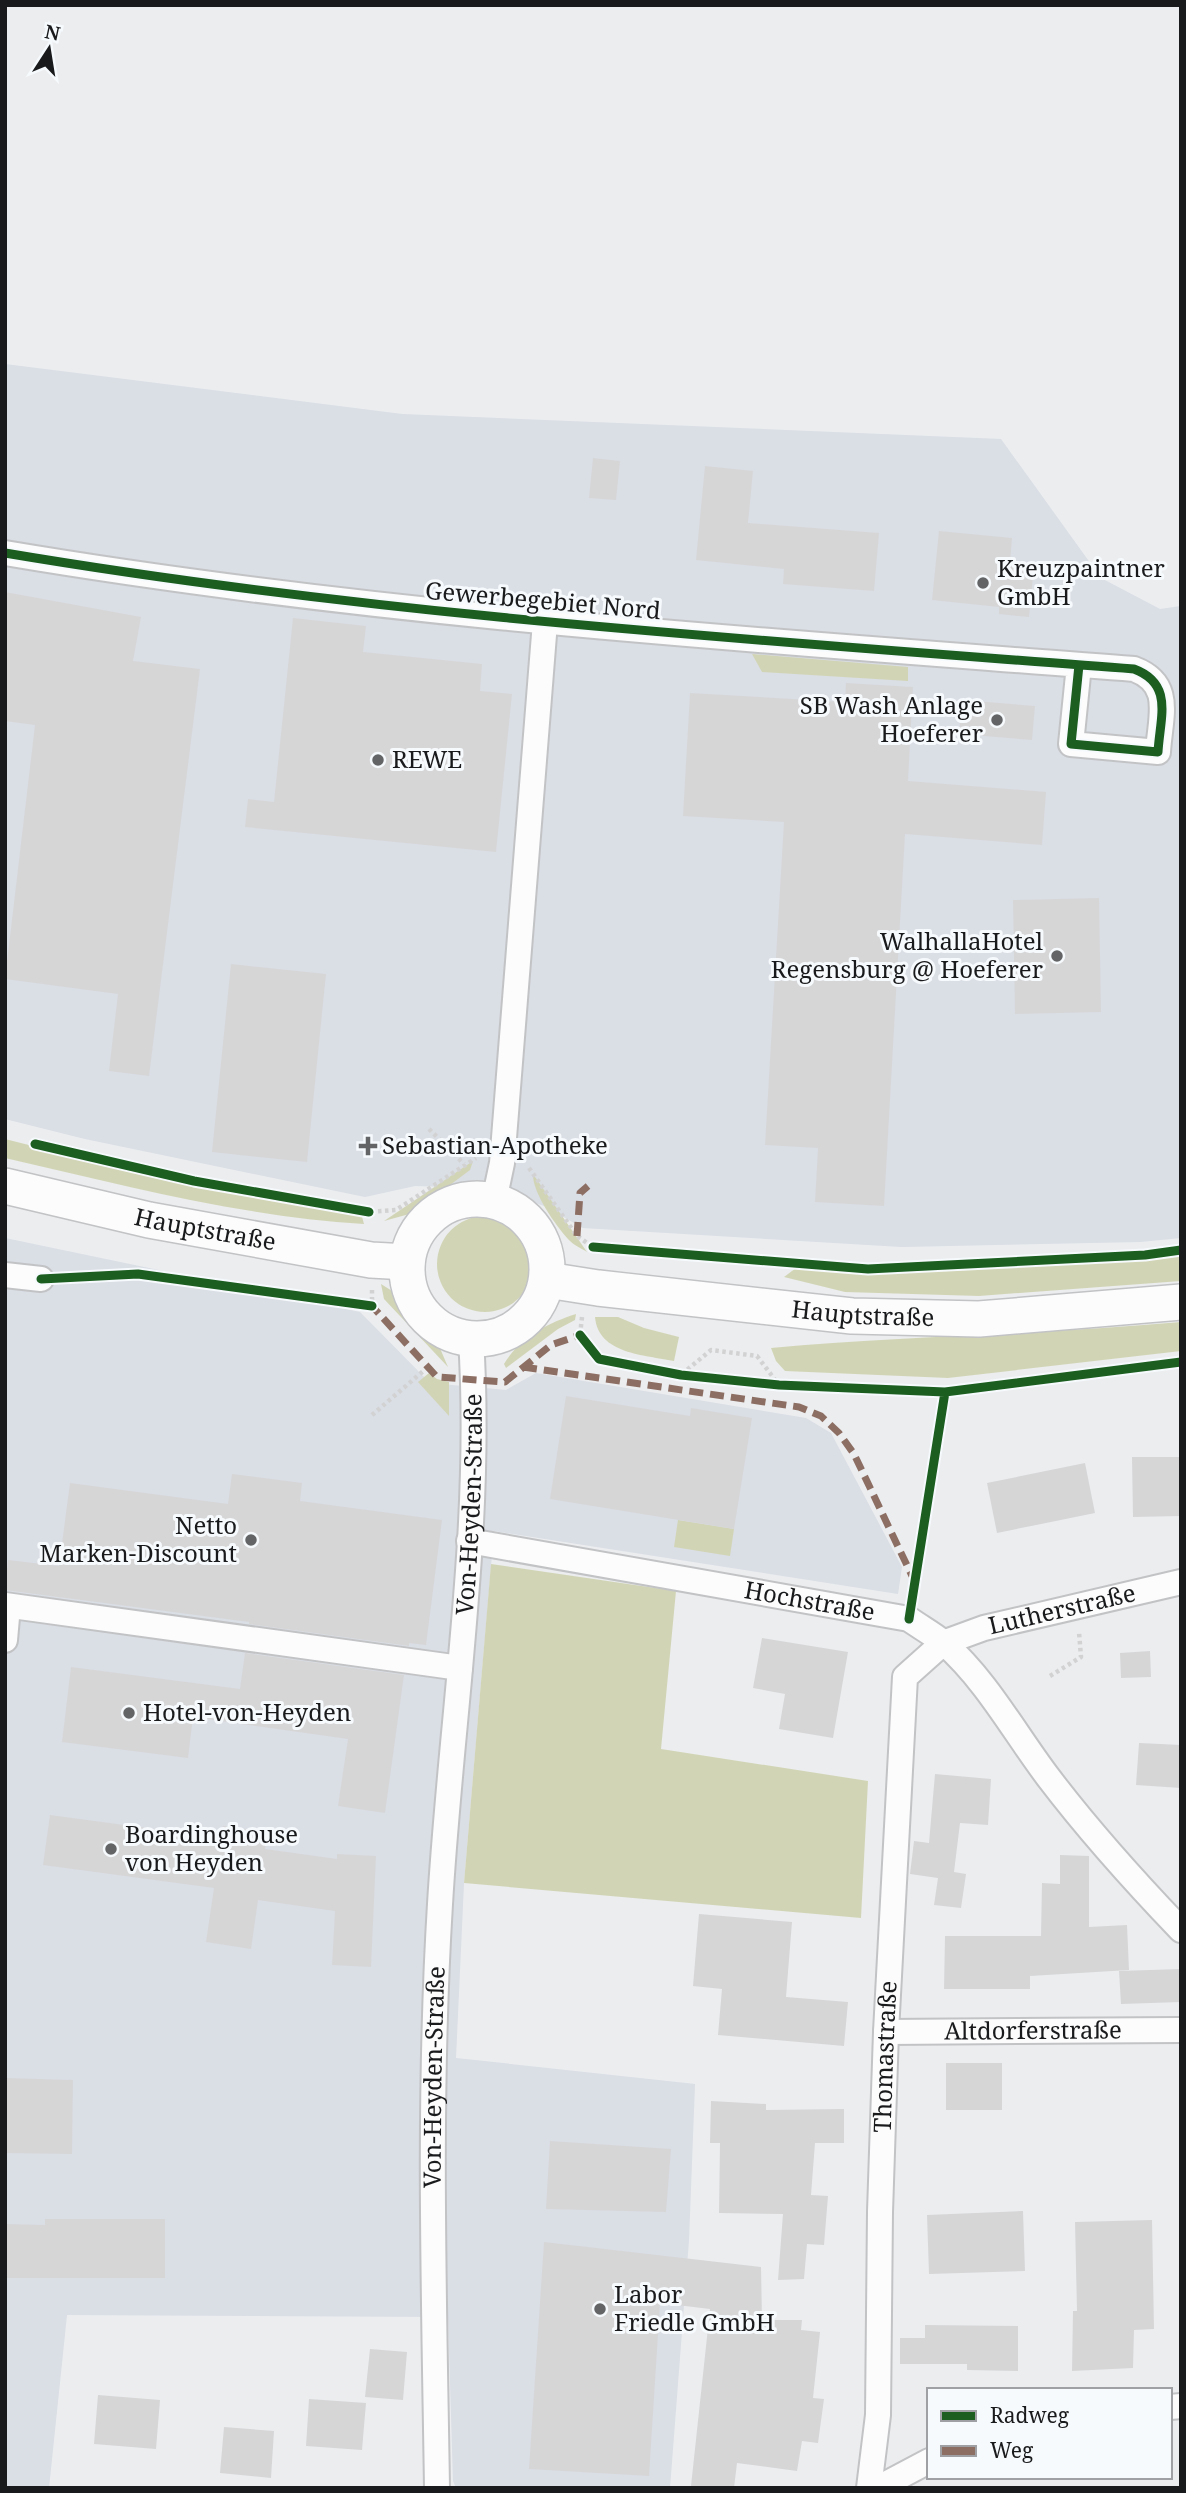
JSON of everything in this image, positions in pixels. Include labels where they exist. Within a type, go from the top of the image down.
[{"type":"main road","name":"Hauptstraße","points":[[5,1186],[149,1220],[371,1260],[407,1262]]},
{"type":"main road","points":[[471,1199],[494,1201],[513,1209],[530,1222],[541,1239],[547,1259],[547,1280],[541,1300],[529,1317],[512,1330],[492,1338],[471,1339],[449,1334],[430,1322],[416,1305],[408,1284],[407,1262],[414,1239],[428,1220],[447,1206],[471,1199]]},
{"type":"main road","name":"Hauptstraße","points":[[547,1280],[624,1292],[852,1316],[979,1319],[1181,1302]]},
{"type":"street","name":"Gewerbegebiet Nord","points":[[5,552],[250,588],[545,622],[1134,669],[1148,674],[1158,685],[1162,696],[1158,752],[1071,744],[1079,665]]},
{"type":"street","name":"Gewerbegebiet Nord","points":[[494,1201],[504,1150],[545,622]]},
{"type":"street","points":[[5,1275],[41,1279]]},
{"type":"street","name":"Von-Heyden-Straße","points":[[437,2488],[432,2137],[434,2003],[443,1845],[469,1541],[473,1392],[471,1339]]},
{"type":"street","name":"Hochstraße","points":[[469,1541],[909,1619],[943,1643],[991,1696],[1046,1774],[1122,1870],[1181,1930]]},
{"type":"street","name":"Lutherstraße","points":[[943,1643],[984,1628],[1181,1582]]},
{"type":"street","points":[[5,1640],[7,1606],[460,1668]]},
{"type":"street","name":"Thomastraße","points":[[869,2488],[878,2415],[880,2211],[886,2032],[905,1676],[943,1643]]},
{"type":"street","name":"Altdorferstraße","points":[[886,2032],[1181,2029]]},
{"type":"street","points":[[878,2488],[927,2462]]},
{"type":"path","points":[[429,1129],[464,1164]]},
{"type":"path","points":[[35,1144],[194,1181],[369,1212]]},
{"type":"path","points":[[593,1247],[868,1269],[1181,1251]]},
{"type":"path","points":[[580,1335],[599,1360],[681,1375],[779,1385],[945,1392],[1181,1362]]},
{"type":"path","points":[[681,1375],[711,1350],[757,1356],[779,1385]]},
{"type":"path","points":[[372,1415],[428,1367]]},
{"type":"path","points":[[909,1619],[945,1392]]},
{"type":"path","points":[[1049,1676],[1081,1657],[1077,1605]]},
{"type":"shaded area","points":[[5,364],[402,414],[1001,439],[1101,578],[1160,609],[1181,606],[1181,1238],[1140,1242],[902,1247],[583,1228],[544,1206],[495,1188],[415,1186],[365,1197],[85,1139],[5,1119]]},
{"type":"shaded area","points":[[5,1238],[360,1312],[430,1383],[506,1390],[536,1373],[806,1418],[831,1433],[902,1567],[898,1594],[494,1531],[464,1883],[456,2058],[695,2084],[689,2240],[670,2488],[456,2488],[453,2481],[448,2317],[67,2315],[49,2488],[5,2488]]},
{"type":"green space","points":[[752,654],[908,667],[908,681],[762,672]]},
{"type":"green space","points":[[5,1139],[112,1166],[361,1213],[364,1224],[273,1215],[228,1207],[5,1158]]},
{"type":"green space","points":[[473,1161],[470,1170],[450,1185],[428,1196],[413,1213],[384,1221]]},
{"type":"green space","points":[[533,1174],[587,1252],[570,1241],[551,1217],[536,1190]]},
{"type":"green space","points":[[485,1216],[503,1220],[519,1230],[529,1246],[533,1264],[529,1282],[519,1298],[503,1308],[485,1312],[467,1308],[451,1298],[441,1282],[437,1264],[441,1246],[451,1230],[467,1220]]},
{"type":"green space","points":[[1181,1256],[1181,1281],[979,1296],[845,1292],[784,1277],[796,1268],[876,1273]]},
{"type":"green space","points":[[381,1284],[400,1296],[418,1325],[439,1346],[448,1367],[384,1299]]},
{"type":"green space","points":[[576,1314],[575,1320],[558,1329],[506,1368],[504,1364],[526,1339],[555,1322]]},
{"type":"green space","points":[[595,1317],[618,1317],[644,1328],[679,1337],[674,1361],[625,1351],[614,1346],[598,1329]]},
{"type":"green space","points":[[1181,1322],[1181,1351],[948,1378],[785,1371],[776,1361],[771,1348],[1079,1329]]},
{"type":"green space","points":[[429,1373],[437,1379],[449,1382],[449,1416],[418,1382]]},
{"type":"green space","points":[[678,1520],[734,1529],[730,1556],[674,1547]]},
{"type":"green space","points":[[491,1564],[676,1591],[661,1749],[868,1781],[861,1918],[464,1883]]},
{"type":"building","points":[[593,458],[620,461],[616,500],[589,498]]},
{"type":"building","points":[[705,466],[753,471],[748,523],[879,533],[874,591],[783,584],[784,569],[696,560]]},
{"type":"building","name":"Kreuzpaintner GmbH","points":[[939,531],[1012,538],[1010,563],[1034,565],[1029,617],[999,614],[999,607],[932,600]]},
{"type":"building","points":[[5,592],[141,617],[133,661],[200,669],[149,1076],[109,1071],[118,994],[5,979],[35,725],[5,721]]},
{"type":"building","name":"REWE","points":[[293,618],[366,626],[363,652],[482,664],[480,691],[512,694],[496,852],[245,827],[248,799],[274,802]]},
{"type":"building","points":[[846,683],[913,687],[908,781],[1046,792],[1042,845],[905,834],[884,1206],[815,1202],[818,1148],[765,1145],[784,822],[683,816],[690,693],[845,702]]},
{"type":"building","name":"SB Wash Anlage Hoeferer","points":[[962,700],[1035,706],[1032,740],[959,734]]},
{"type":"building","name":"WalhallaHotel Regensburg @ Hoeferer","points":[[1099,898],[1101,1012],[1015,1014],[1013,900]]},
{"type":"building","points":[[231,964],[326,974],[307,1162],[212,1152]]},
{"type":"building","points":[[566,1396],[690,1416],[691,1408],[752,1418],[734,1529],[550,1499]]},
{"type":"building","points":[[1132,1457],[1181,1457],[1181,1516],[1133,1517]]},
{"type":"building","points":[[1085,1463],[1095,1513],[997,1533],[987,1483]]},
{"type":"building","name":"Netto Marken-Discount","points":[[232,1474],[302,1483],[300,1501],[442,1520],[426,1645],[409,1643],[409,1646],[5,1590],[8,1560],[59,1566],[70,1483],[228,1504]]},
{"type":"building","points":[[762,1638],[848,1652],[833,1738],[779,1729],[785,1694],[753,1688]]},
{"type":"building","points":[[1150,1651],[1151,1677],[1121,1678],[1120,1653]]},
{"type":"building","points":[[245,1653],[404,1675],[385,1813],[338,1806],[348,1739],[193,1717],[188,1758],[62,1742],[71,1667],[240,1689]]},
{"type":"building","points":[[1139,1743],[1181,1745],[1181,1788],[1136,1785]]},
{"type":"building","points":[[935,1774],[991,1779],[988,1825],[960,1823],[954,1872],[966,1874],[961,1908],[934,1905],[938,1878],[910,1874],[914,1841],[929,1843]]},
{"type":"building","points":[[50,1815],[221,1838],[223,1826],[268,1832],[265,1849],[337,1859],[337,1854],[376,1856],[371,1967],[332,1965],[335,1911],[258,1900],[251,1949],[206,1942],[214,1888],[43,1865]]},
{"type":"building","points":[[1060,1855],[1089,1856],[1089,1927],[1127,1925],[1129,1970],[1030,1976],[1030,1989],[944,1989],[945,1936],[1041,1936],[1042,1883],[1060,1884]]},
{"type":"building","points":[[699,1914],[792,1922],[786,1997],[848,2002],[844,2046],[718,2035],[722,1989],[693,1986]]},
{"type":"building","points":[[1181,1969],[1181,2002],[1121,2004],[1119,1971]]},
{"type":"building","points":[[946,2063],[1002,2063],[1002,2110],[946,2110]]},
{"type":"building","points":[[5,2078],[73,2080],[72,2154],[5,2153]]},
{"type":"building","points":[[711,2101],[766,2104],[766,2110],[844,2109],[844,2143],[815,2143],[811,2195],[828,2196],[824,2245],[807,2244],[804,2279],[778,2280],[783,2214],[719,2213],[720,2143],[710,2143]]},
{"type":"building","points":[[550,2141],[671,2149],[666,2212],[546,2209]]},
{"type":"building","points":[[1023,2211],[1025,2271],[929,2274],[927,2215]]},
{"type":"building","points":[[45,2219],[165,2219],[165,2278],[5,2278],[5,2224],[45,2225]]},
{"type":"building","points":[[1152,2220],[1154,2329],[1134,2330],[1133,2368],[1072,2371],[1073,2311],[1077,2311],[1075,2222]]},
{"type":"building","points":[[544,2242],[761,2267],[762,2320],[802,2320],[801,2330],[820,2332],[813,2398],[824,2399],[818,2443],[802,2441],[797,2471],[737,2463],[734,2488],[691,2486],[710,2309],[660,2303],[649,2476],[529,2469]]},
{"type":"building","points":[[925,2325],[1018,2326],[1018,2371],[967,2370],[967,2364],[900,2364],[900,2338],[925,2338]]},
{"type":"building","points":[[370,2349],[407,2352],[403,2400],[365,2397]]},
{"type":"building","points":[[98,2395],[160,2400],[156,2449],[94,2444]]},
{"type":"building","points":[[309,2399],[366,2403],[362,2450],[306,2446]]},
{"type":"building","points":[[224,2427],[274,2431],[271,2478],[220,2473]]},
{"type":"marked path","points":[[577,1236],[580,1193],[588,1186]]},
{"type":"marked path","points":[[368,1305],[372,1306],[437,1377],[505,1382],[551,1345],[580,1335]]},
{"type":"marked path","points":[[523,1367],[799,1407],[821,1416],[839,1433],[854,1454],[913,1578]]},
{"type":"cycle path","points":[[5,553],[145,575],[427,610],[710,636],[1134,669],[1147,675],[1160,693],[1162,714],[1158,752],[1071,744],[1079,665]]},
{"type":"cycle path","points":[[35,1144],[194,1181],[369,1212]]},
{"type":"cycle path","points":[[593,1247],[868,1269],[1145,1255],[1181,1250]]},
{"type":"cycle path","points":[[41,1279],[138,1274],[372,1306]]},
{"type":"cycle path","points":[[580,1335],[599,1359],[681,1375],[779,1385],[945,1392],[1181,1362]]},
{"type":"cycle path","points":[[909,1619],[945,1392]]},
{"type":"place","name":"Kreuzpaintner GmbH","points":[[983,583]]},
{"type":"place","name":"SB Wash Anlage Hoeferer","points":[[997,720]]},
{"type":"place","name":"REWE","points":[[378,760]]},
{"type":"place","name":"WalhallaHotel Regensburg @ Hoeferer","points":[[1057,956]]},
{"type":"place","name":"Sebastian-Apotheke","points":[[368,1146]]},
{"type":"place","name":"Netto Marken-Discount","points":[[251,1540]]},
{"type":"place","name":"Hotel-von-Heyden","points":[[129,1713]]},
{"type":"place","name":"Boardinghouse von Heyden","points":[[111,1849]]},
{"type":"place","name":"Labor Friedle GmbH","points":[[600,2309]]}]
